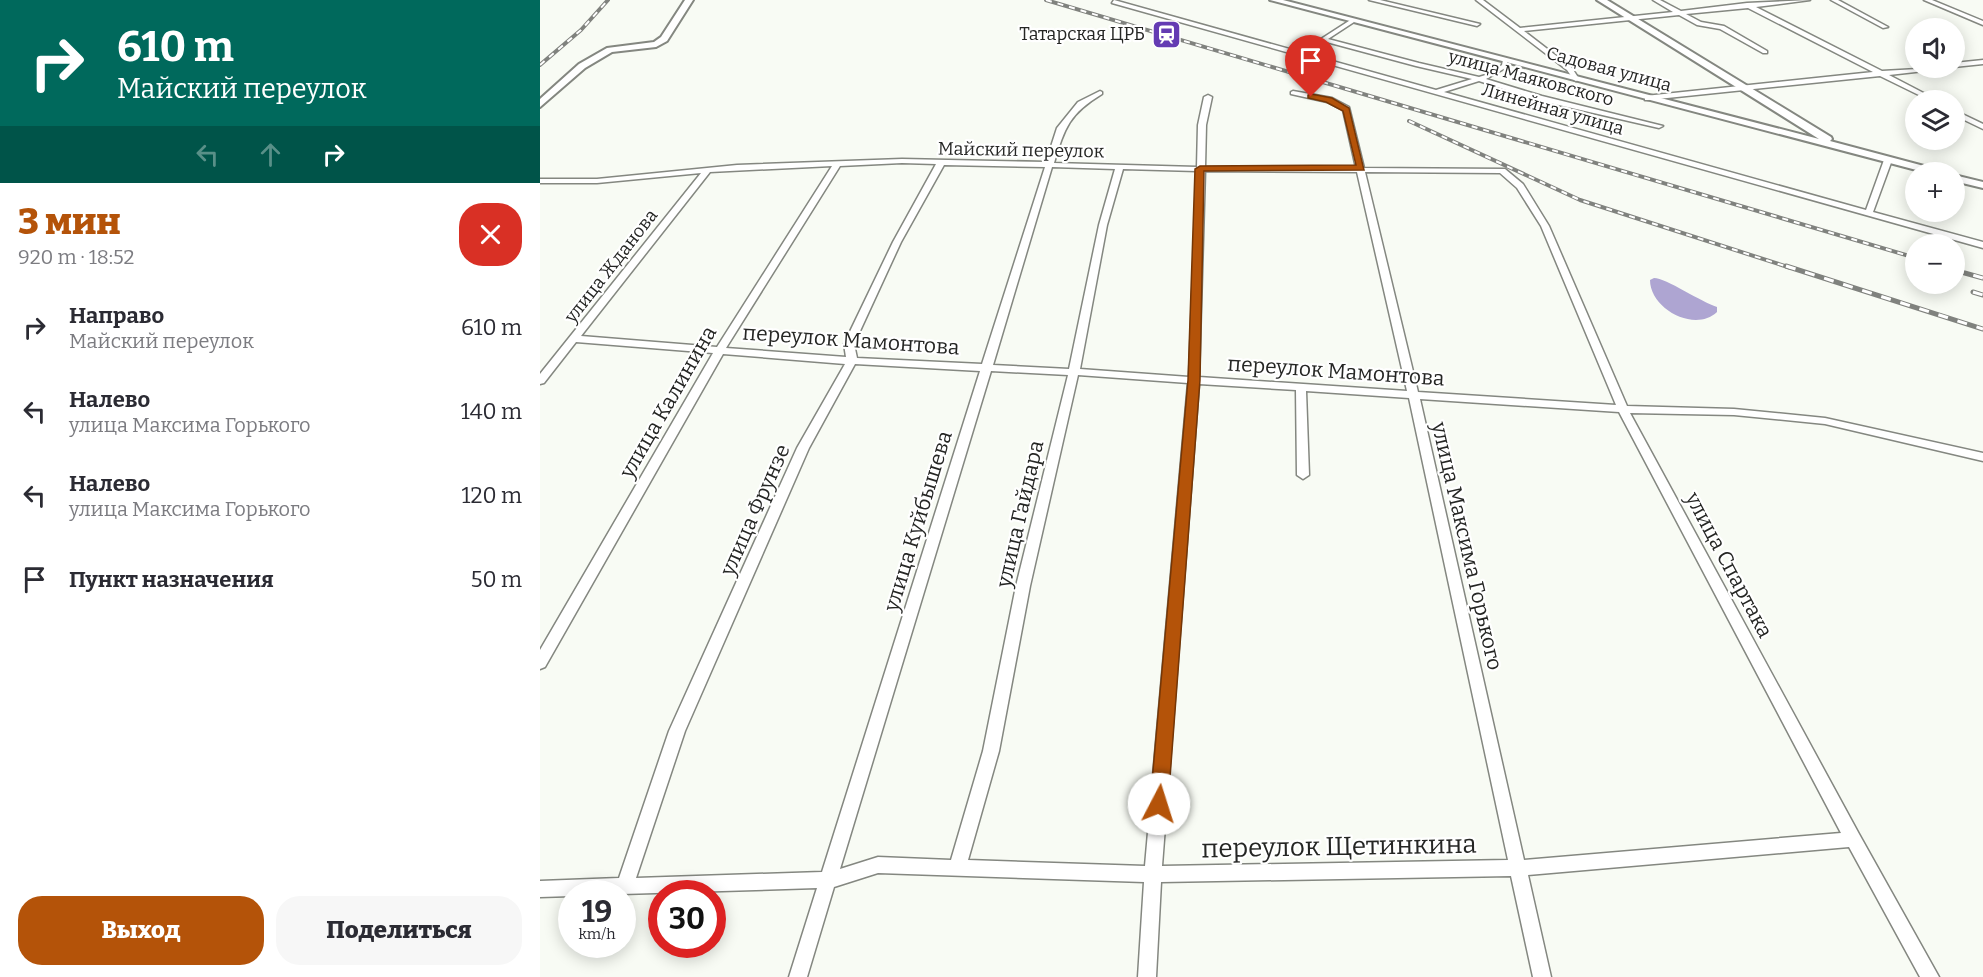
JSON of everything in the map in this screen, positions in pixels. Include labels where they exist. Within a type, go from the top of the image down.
[{"type":"street","points":[[540,104],[582,66],[610,50],[656,44],[664,39],[689,0]]},
{"type":"street","name":"Садовая улица","points":[[1274,0],[1905,164]]},
{"type":"street","points":[[1372,0],[1477,24]]},
{"type":"street","points":[[1479,0],[1570,69],[1575,79]]},
{"type":"street","points":[[1601,0],[1843,148]]},
{"type":"street","points":[[1656,0],[1699,24],[1722,27],[1765,52]]},
{"type":"street","points":[[1736,0],[1913,90]]},
{"type":"street","points":[[1520,30],[1807,0]]},
{"type":"street","points":[[1834,0],[1885,27]]},
{"type":"street","points":[[1927,0],[1983,24]]},
{"type":"street","name":"Линейная улица","points":[[1114,2],[1983,245]]},
{"type":"street","name":"улица Маяковского","points":[[1353,21],[1325,40],[1540,98],[1659,126]]},
{"type":"street","points":[[1436,92],[1479,80],[1500,70],[1505,60]]},
{"type":"street","points":[[1965,64],[1983,62]]},
{"type":"street","points":[[1648,98],[1905,71]]},
{"type":"street","name":"улица Куйбышева","points":[[798,977],[830,880],[1060,130],[1081,104],[1100,93]]},
{"type":"street","name":"улица Максима Горького","points":[[1293,93],[1329,100],[1346,109],[1414,396],[1542,977]]},
{"type":"street","points":[[1147,977],[1153,874],[1194,380],[1202,125],[1208,98]]},
{"type":"street","points":[[1965,118],[1983,127]]},
{"type":"street","points":[[1869,212],[1888,160]]},
{"type":"street","name":"улица Фрунзе","points":[[627,880],[677,731],[803,448],[852,361],[849,344],[897,242],[941,163]]},
{"type":"street","name":"Майский переулок","points":[[540,181],[597,181],[737,167],[837,164],[1051,164],[1200,169],[1361,168],[1502,171]]},
{"type":"street","name":"улица Калинина","points":[[540,663],[720,350],[837,164]]},
{"type":"street","name":"улица Гайдара","points":[[957,869],[991,751],[1023,586],[1074,372],[1103,225],[1120,167]]},
{"type":"street","name":"улица Жданова","points":[[540,381],[707,171]]},
{"type":"street","name":"улица Спартака","points":[[1502,171],[1520,186],[1545,226],[1623,409],[1853,839],[1930,977]]},
{"type":"street","points":[[1965,180],[1983,185]]},
{"type":"street","name":"переулок Мамонтова","points":[[575,339],[852,361],[1074,372],[1623,409],[1734,412],[1825,421],[1983,457]]},
{"type":"street","points":[[1301,388],[1303,475]]},
{"type":"street","name":"переулок Щетинкина","points":[[636,886],[830,880],[878,865],[1153,874],[1519,868],[1853,839]]},
{"type":"street","name":"переулок Щетинкина","points":[[540,889],[558,888]]},
{"type":"shaded area","points":[[1654,278],[1667,282],[1717,307],[1717,312],[1708,318],[1697,320],[1675,315],[1657,300],[1650,280]]},
{"type":"railway","points":[[540,65],[581,30],[608,0]]},
{"type":"railway","points":[[1046,0],[1905,255]]},
{"type":"railway","points":[[1409,121],[1580,200],[1791,268]]},
{"type":"railway","points":[[1786,266],[1983,329]]},
{"type":"railway","points":[[1965,273],[1983,278]]},
{"type":"railway","points":[[1973,292],[1983,295]]},
{"type":"place","name":"Татарская ЦРБ","points":[[1166,34]]},
{"type":"route","points":[[1159,804],[1194,380],[1200,169],[1361,168],[1346,109],[1329,100],[1311,97]]}]
